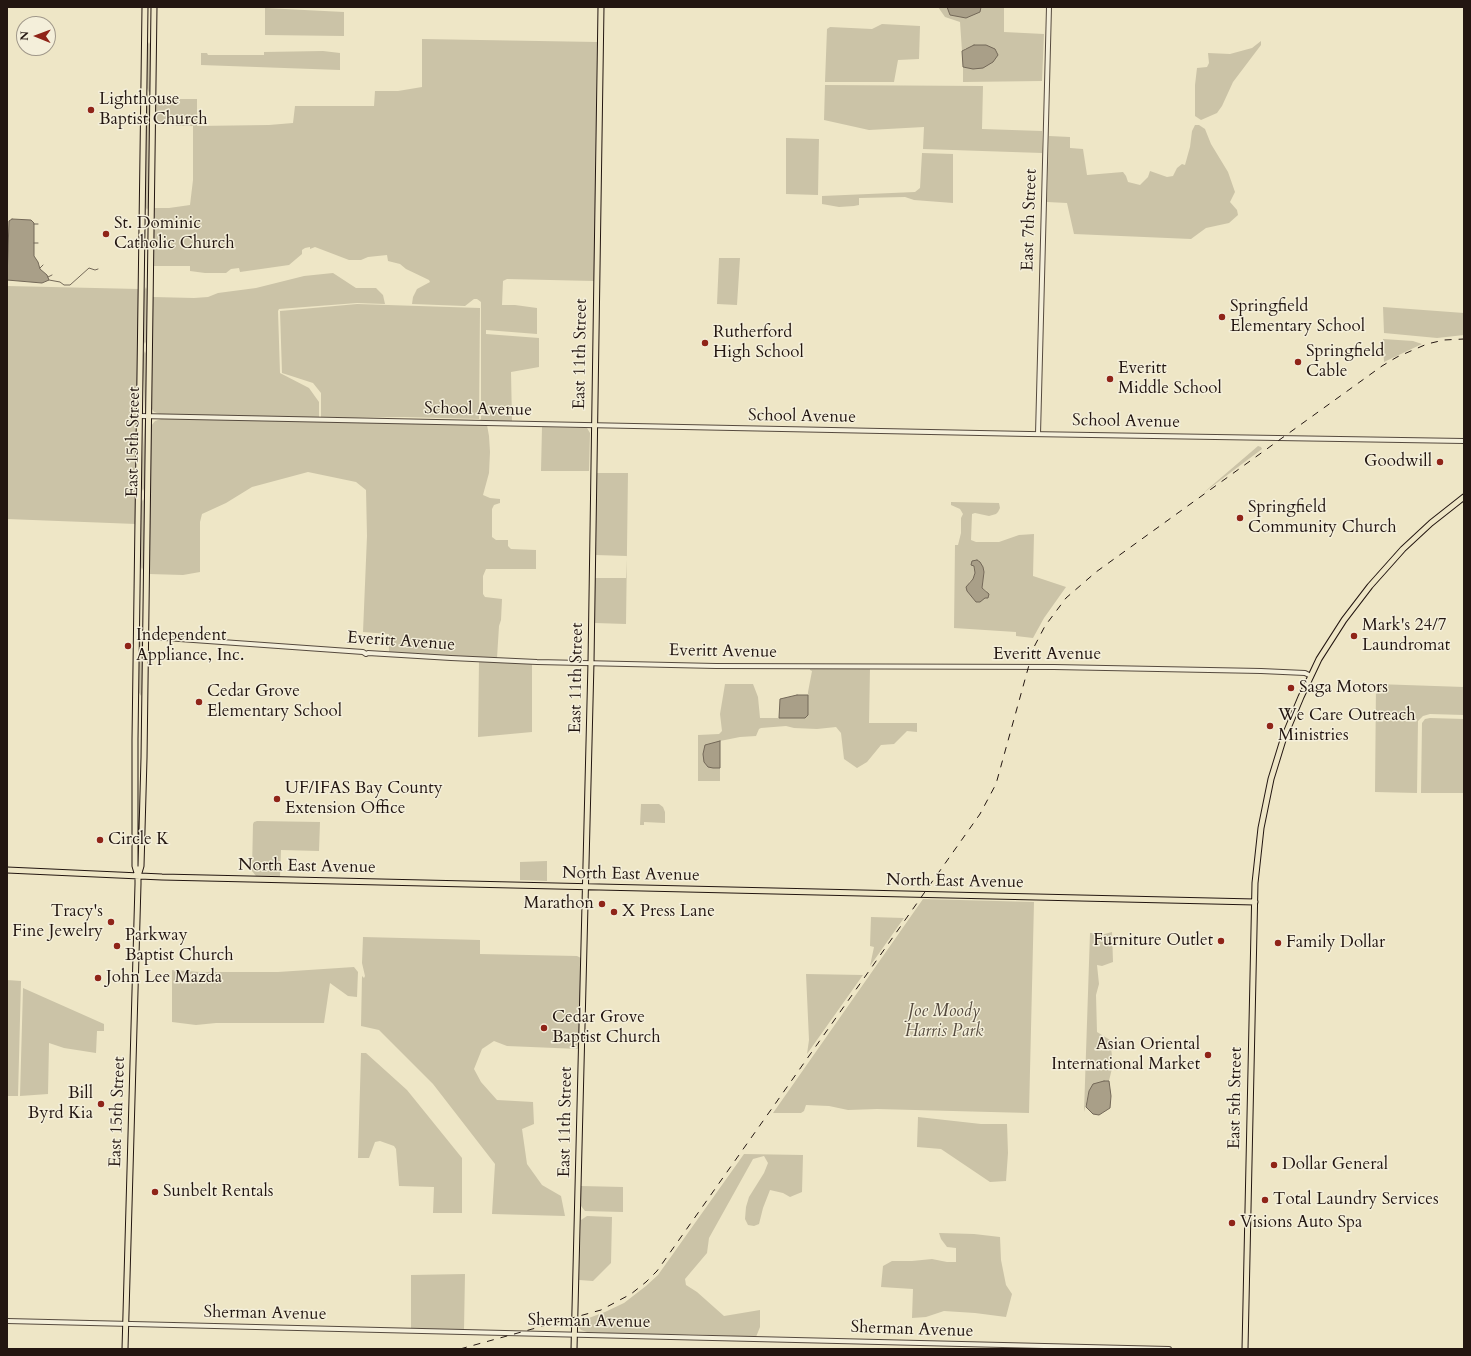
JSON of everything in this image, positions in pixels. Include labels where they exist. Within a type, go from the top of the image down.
[{"type":"main road","name":"East 15th Street","points":[[138,876],[135,866],[135,750],[146,7]]},
{"type":"main road","name":"East 15th Street","points":[[125,1349],[138,876],[141,866],[144,758],[154,7]]},
{"type":"main road","name":"East 11th Street","points":[[574,1349],[591,662],[601,7]]},
{"type":"main road","name":"East 5th Street","points":[[1245,1349],[1255,902],[1258,847],[1274,769],[1294,712],[1311,676],[1339,628],[1378,576],[1415,538],[1443,513],[1464,497]]},
{"type":"main road","points":[[135,750],[140,757],[144,758]]},
{"type":"main road","points":[[135,764],[139,759],[144,758]]},
{"type":"main road","name":"North East Avenue","points":[[7,870],[138,876],[585,888],[1255,902]]},
{"type":"street","name":"East 7th Street","points":[[1038,434],[1049,7]]},
{"type":"street","name":"School Avenue","points":[[140,416],[1464,441]]},
{"type":"street","name":"Everitt Avenue","points":[[137,636],[364,652],[366,654],[459,659],[716,666],[1054,667],[1261,670],[1305,673],[1311,676]]},
{"type":"street","name":"Sherman Avenue","points":[[7,1321],[1169,1349]]},
{"type":"green space","points":[[938,7],[947,7],[950,15],[980,12],[981,7],[1004,7],[1004,32],[1044,34],[1042,81],[963,82],[963,67],[966,68],[966,48],[962,51],[960,22],[945,17]]},
{"type":"green space","points":[[265,8],[344,12],[344,36],[265,35]]},
{"type":"green space","points":[[882,24],[920,26],[919,59],[898,60],[894,82],[825,82],[827,29],[830,27],[872,29]]},
{"type":"green space","points":[[422,39],[597,42],[594,281],[507,279],[503,281],[502,305],[537,308],[537,334],[486,330],[486,334],[539,338],[539,367],[511,372],[512,422],[479,421],[481,419],[481,302],[474,299],[465,306],[412,304],[413,297],[417,289],[430,282],[429,280],[406,269],[400,264],[388,261],[387,255],[368,257],[361,260],[349,260],[315,247],[310,249],[310,247],[302,250],[302,254],[289,265],[240,272],[239,268],[231,269],[226,273],[205,273],[190,271],[190,266],[153,266],[154,208],[169,208],[190,205],[193,180],[193,126],[155,125],[155,99],[197,99],[197,126],[269,125],[293,123],[295,106],[374,106],[375,91],[398,91],[422,87]]},
{"type":"green space","points":[[1261,41],[1261,45],[1233,82],[1222,106],[1217,113],[1201,120],[1195,116],[1195,85],[1197,68],[1207,67],[1209,63],[1208,53],[1230,54],[1252,48]]},
{"type":"green space","points":[[149,42],[151,46],[151,89],[149,93],[147,88],[147,46]]},
{"type":"green space","points":[[323,51],[340,53],[340,70],[201,65],[201,53],[207,53],[208,55],[264,55],[264,52]]},
{"type":"green space","points":[[825,85],[983,86],[982,129],[1042,131],[1042,153],[923,149],[924,127],[869,130],[824,120]]},
{"type":"green space","points":[[149,100],[151,105],[149,206],[147,210],[145,206],[146,105]]},
{"type":"green space","points":[[1195,125],[1199,125],[1205,129],[1211,144],[1228,172],[1235,192],[1230,202],[1237,210],[1238,215],[1229,223],[1206,228],[1191,239],[1074,234],[1067,203],[1047,202],[1049,136],[1070,137],[1070,148],[1083,149],[1087,175],[1123,172],[1128,182],[1140,185],[1148,177],[1150,171],[1167,177],[1173,176],[1177,168],[1182,164],[1185,165],[1190,147],[1192,131]]},
{"type":"green space","points":[[786,138],[819,139],[818,195],[786,194]]},
{"type":"green space","points":[[922,153],[953,154],[953,203],[914,200],[905,197],[859,198],[859,205],[854,206],[839,207],[822,204],[822,196],[915,192],[920,188]]},
{"type":"green space","points":[[719,258],[740,258],[737,305],[717,304]]},
{"type":"green space","points":[[333,273],[356,288],[376,288],[383,295],[385,304],[357,303],[279,309],[280,373],[309,388],[319,402],[319,418],[163,415],[154,412],[152,409],[153,297],[208,297],[218,293],[256,288],[304,276]]},
{"type":"green space","points":[[7,286],[139,289],[136,524],[7,519]]},
{"type":"green space","points":[[146,287],[148,292],[147,339],[145,344],[143,340],[144,291]]},
{"type":"green space","points":[[357,304],[480,308],[479,419],[404,417],[321,418],[321,393],[313,383],[282,373],[280,311]]},
{"type":"green space","points":[[1383,307],[1464,313],[1464,335],[1437,338],[1384,333]]},
{"type":"green space","points":[[1383,339],[1413,341],[1422,344],[1384,362]]},
{"type":"green space","points":[[145,351],[147,356],[145,411],[143,355]]},
{"type":"green space","points":[[164,418],[487,425],[490,452],[489,473],[483,495],[490,498],[500,499],[500,503],[494,505],[492,509],[492,537],[496,540],[508,540],[508,546],[511,549],[536,550],[536,569],[486,569],[483,576],[483,594],[485,597],[502,599],[497,658],[389,652],[389,634],[363,632],[367,536],[366,490],[356,482],[308,472],[252,487],[226,503],[202,514],[200,522],[200,572],[183,575],[149,574],[151,426],[155,421]]},
{"type":"green space","points":[[145,421],[145,486],[143,491],[141,487]]},
{"type":"green space","points":[[542,427],[587,428],[590,433],[589,471],[541,471]]},
{"type":"green space","points":[[1258,446],[1262,449],[1202,494]]},
{"type":"green space","points":[[597,473],[628,473],[627,556],[596,555]]},
{"type":"green space","points":[[143,499],[145,503],[144,565],[142,570],[140,564],[141,504]]},
{"type":"green space","points":[[951,502],[999,503],[1000,508],[996,514],[989,516],[975,513],[972,514],[971,540],[976,542],[999,542],[1019,535],[1034,534],[1033,576],[1066,587],[1044,618],[1033,638],[1016,636],[1016,632],[954,628],[955,545],[958,545],[961,533],[961,518],[963,514],[960,509],[951,505]],"holes":[[[972,565],[983,567],[984,572],[982,588],[987,591],[976,602],[973,598],[969,582],[973,579],[975,573],[974,566]]]},
{"type":"green space","points":[[627,559],[626,624],[595,623],[595,578],[626,578]]},
{"type":"green space","points":[[141,640],[143,644],[143,691],[141,696],[138,691],[139,644]]},
{"type":"green space","points":[[479,661],[532,663],[532,732],[478,737]]},
{"type":"green space","points":[[810,668],[870,668],[869,723],[917,723],[917,732],[907,731],[894,744],[881,745],[867,762],[857,768],[844,759],[841,733],[836,727],[817,729],[794,728],[786,726],[761,728],[756,736],[740,737],[720,741],[713,768],[720,768],[720,781],[698,781],[698,735],[719,734],[722,731],[720,714],[725,684],[753,684],[758,697],[760,718],[805,718],[808,715],[808,692],[812,671]]},
{"type":"green space","points":[[1376,684],[1464,687],[1464,715],[1430,714],[1423,716],[1418,721],[1417,793],[1375,792]]},
{"type":"green space","points":[[1425,719],[1464,719],[1464,793],[1421,793],[1422,723]]},
{"type":"green space","points":[[641,804],[659,804],[663,807],[665,812],[665,823],[644,822],[644,825],[640,825]]},
{"type":"green space","points":[[257,821],[320,822],[319,851],[281,850],[280,877],[256,876],[252,871],[253,824]]},
{"type":"green space","points":[[547,861],[547,881],[520,880],[520,862]]},
{"type":"green space","name":"Joe Moody Harris Park","points":[[923,899],[1034,902],[1029,1113],[877,1109],[848,1110],[829,1106],[806,1105],[804,1111],[801,1113],[773,1113]]},
{"type":"green space","points":[[871,917],[904,918],[870,966],[874,947],[870,946]]},
{"type":"green space","points":[[1112,932],[1113,962],[1102,966],[1097,965],[1099,984],[1096,995],[1097,1032],[1110,1040],[1113,1064],[1109,1081],[1104,1081],[1089,1091],[1084,1112],[1090,933],[1101,935]]},
{"type":"green space","points":[[363,937],[480,940],[480,954],[577,956],[581,958],[579,1049],[507,1046],[494,1041],[482,1049],[474,1069],[481,1082],[497,1100],[533,1102],[534,1124],[522,1129],[527,1164],[542,1185],[561,1196],[565,1216],[492,1214],[495,1164],[433,1084],[379,1030],[361,1026],[362,976],[364,978],[365,976],[362,963]]},
{"type":"green space","points":[[354,967],[358,972],[357,997],[348,996],[330,983],[324,1023],[216,1023],[196,1025],[172,1022],[172,970],[200,972],[278,972]]},
{"type":"green space","points":[[806,974],[863,975],[807,1054],[809,1040]]},
{"type":"green space","points":[[7,980],[21,981],[18,1096],[7,1096]]},
{"type":"green space","points":[[23,988],[104,1024],[104,1031],[97,1031],[96,1053],[64,1048],[49,1043],[48,1094],[20,1096]]},
{"type":"green space","points":[[361,1053],[366,1053],[407,1090],[462,1158],[462,1213],[433,1213],[434,1187],[399,1186],[396,1149],[394,1146],[380,1141],[375,1142],[369,1158],[358,1158]]},
{"type":"green space","points":[[918,1117],[981,1124],[1007,1124],[1008,1153],[1006,1181],[990,1182],[941,1149],[917,1147]]},
{"type":"green space","points":[[744,1154],[803,1155],[802,1192],[790,1197],[783,1193],[770,1190],[759,1224],[754,1226],[748,1225],[745,1219],[749,1197],[764,1173],[768,1163],[764,1156],[753,1159],[709,1238],[707,1253],[685,1279],[686,1285],[697,1292],[724,1316],[760,1310],[760,1327],[756,1337],[689,1334],[631,1334],[587,1332],[581,1330],[578,1326],[578,1322],[624,1303],[658,1275]]},
{"type":"green space","points":[[581,1186],[623,1187],[623,1212],[585,1211],[581,1206]]},
{"type":"green space","points":[[587,1216],[612,1217],[611,1263],[593,1281],[579,1280],[581,1220]]},
{"type":"green space","points":[[939,1233],[974,1234],[1000,1237],[1001,1260],[1006,1285],[1012,1294],[1006,1317],[944,1311],[926,1317],[912,1318],[913,1289],[881,1287],[883,1266],[892,1261],[932,1259],[956,1262],[956,1248],[947,1247],[941,1239]]},
{"type":"green space","points":[[465,1274],[464,1329],[411,1329],[411,1275]]},
{"type":"shaded area","points":[[947,7],[981,7],[980,12],[966,18],[950,15]]},
{"type":"shaded area","points":[[974,45],[986,45],[995,49],[998,55],[993,62],[983,68],[973,69],[963,67],[962,51]]},
{"type":"shaded area","points":[[12,219],[31,220],[34,223],[34,256],[40,269],[47,275],[49,280],[42,283],[7,280],[9,221]]},
{"type":"shaded area","points":[[977,560],[983,567],[984,572],[982,588],[989,594],[988,598],[985,598],[980,602],[976,602],[967,591],[966,587],[973,579],[975,573],[974,566],[971,565],[972,561]]},
{"type":"shaded area","points":[[797,695],[808,695],[808,715],[805,718],[779,718],[780,699]]},
{"type":"shaded area","points":[[720,741],[720,768],[708,767],[704,762],[703,754],[705,745]]},
{"type":"shaded area","points":[[1109,1081],[1111,1096],[1110,1108],[1099,1115],[1093,1114],[1086,1107],[1089,1091],[1093,1084]]},
{"type":"waterway","points":[[40,268],[43,265]]},
{"type":"waterway","points":[[49,280],[60,282],[64,285],[70,285],[89,268],[95,270],[98,269]]},
{"type":"waterway","points":[[48,277],[52,275]]},
{"type":"railway","points":[[460,1349],[601,1310],[631,1294],[657,1271],[980,814],[996,784],[1034,647],[1045,626],[1066,598],[1096,572],[1382,366],[1397,357],[1427,344],[1444,340],[1464,339]]},
{"type":"place","name":"Lighthouse Baptist Church","points":[[91,110]]},
{"type":"place","name":"St. Dominic Catholic Church","points":[[106,234]]},
{"type":"place","name":"Springfield Elementary School","points":[[1222,317]]},
{"type":"place","name":"Rutherford High School","points":[[705,343]]},
{"type":"place","name":"Springfield Cable","points":[[1298,362]]},
{"type":"place","name":"Everitt Middle School","points":[[1110,379]]},
{"type":"place","name":"Goodwill","points":[[1440,462]]},
{"type":"place","name":"Springfield Community Church","points":[[1240,518]]},
{"type":"place","name":"Mark's 24/7 Laundromat","points":[[1354,636]]},
{"type":"place","name":"Independent Appliance, Inc.","points":[[128,646]]},
{"type":"place","name":"Saga Motors","points":[[1291,688]]},
{"type":"place","name":"Cedar Grove Elementary School","points":[[199,702]]},
{"type":"place","name":"We Care Outreach Ministries","points":[[1270,726]]},
{"type":"place","name":"UF/IFAS Bay County Extension Office","points":[[277,799]]},
{"type":"place","name":"Circle K","points":[[100,840]]},
{"type":"place","name":"Marathon","points":[[602,904]]},
{"type":"place","name":"X Press Lane","points":[[614,912]]},
{"type":"place","name":"Tracy's Fine Jewelry","points":[[111,922]]},
{"type":"place","name":"Furniture Outlet","points":[[1221,941]]},
{"type":"place","name":"Family Dollar","points":[[1278,943]]},
{"type":"place","name":"Parkway Baptist Church","points":[[117,946]]},
{"type":"place","name":"John Lee Mazda","points":[[98,978]]},
{"type":"place","name":"Cedar Grove Baptist Church","points":[[544,1028]]},
{"type":"place","name":"Asian Oriental International Market","points":[[1208,1055]]},
{"type":"place","name":"Bill Byrd Kia","points":[[101,1104]]},
{"type":"place","name":"Dollar General","points":[[1274,1165]]},
{"type":"place","name":"Sunbelt Rentals","points":[[155,1192]]},
{"type":"place","name":"Total Laundry Services","points":[[1265,1200]]},
{"type":"place","name":"Visions Auto Spa","points":[[1232,1223]]}]
